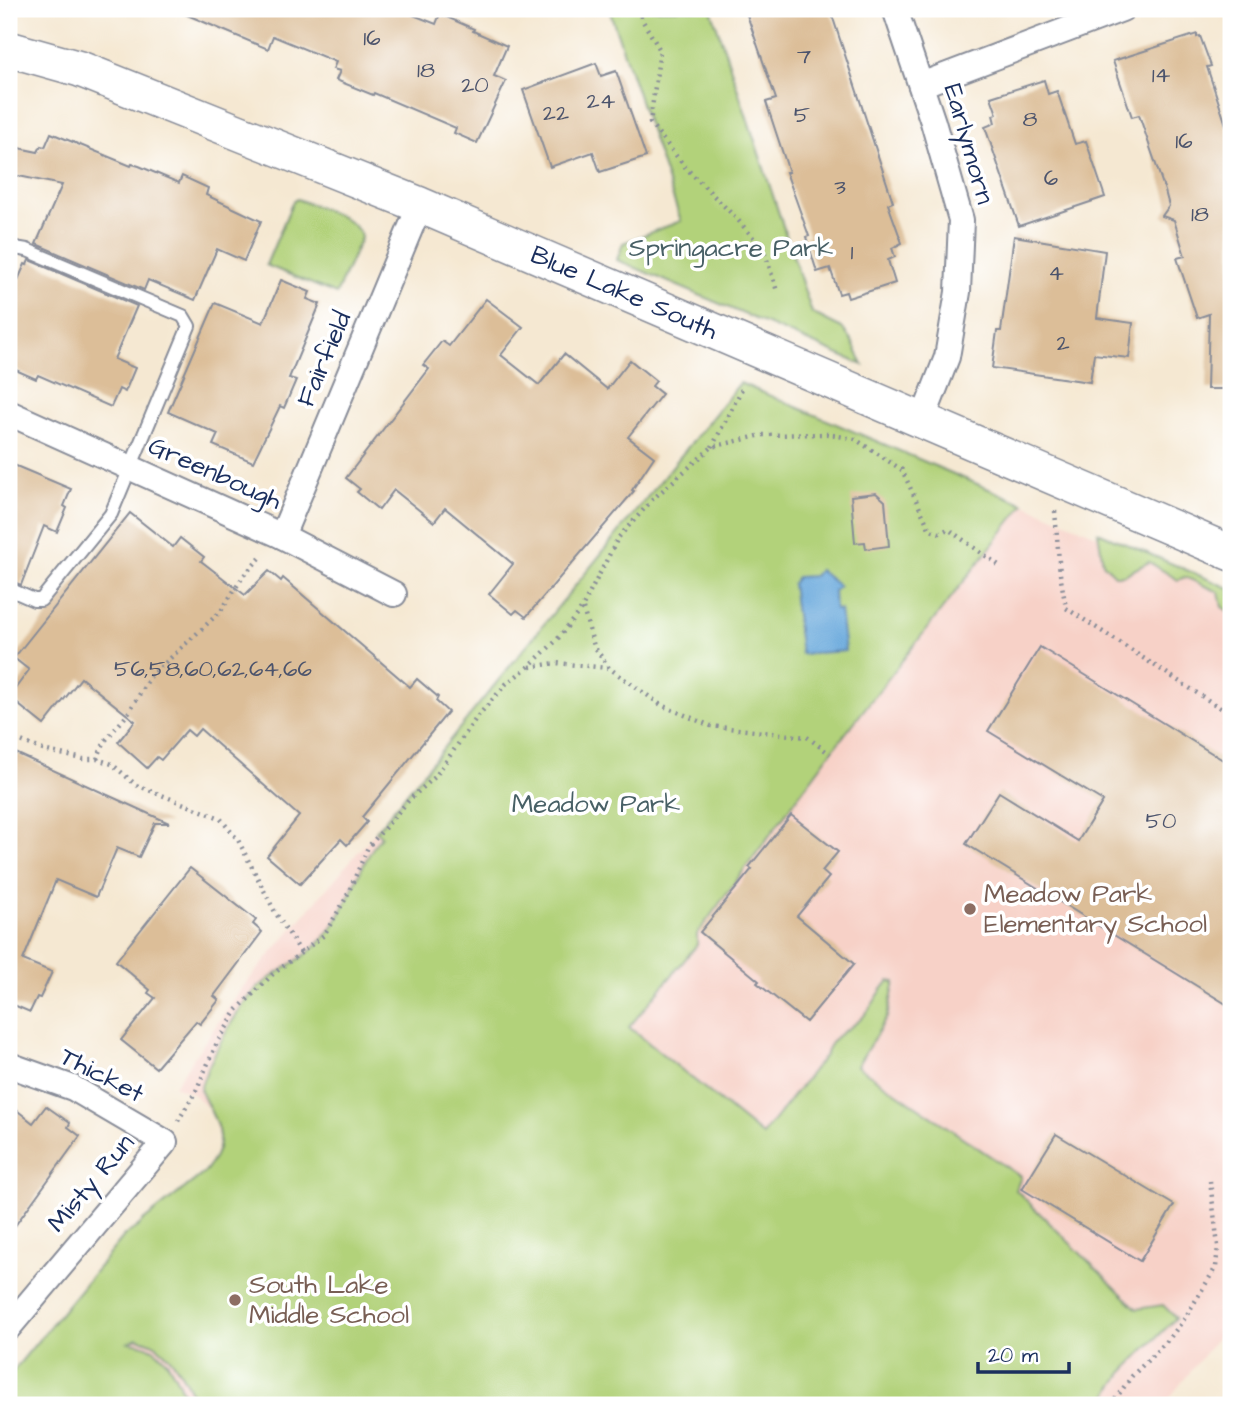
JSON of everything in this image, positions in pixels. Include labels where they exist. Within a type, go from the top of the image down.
[{"type":"street","name":"Earlymorn","points":[[895,9],[921,85],[961,220],[958,292],[947,357],[922,421]]},
{"type":"street","points":[[921,85],[1122,9]]},
{"type":"street","name":"Blue Lake South","points":[[9,49],[80,69],[420,205],[1231,553]]},
{"type":"street","name":"Fairfield","points":[[282,536],[420,205]]},
{"type":"street","name":"Greenbough","points":[[9,413],[282,536],[394,594]]},
{"type":"street","name":"Thicket","points":[[9,1065],[72,1087],[165,1142]]},
{"type":"street","name":"Misty Run","points":[[9,1327],[165,1142]]},
{"type":"lane","points":[[9,247],[27,250],[183,316],[189,326],[111,514],[47,596],[34,600],[9,589]]},
{"type":"path","points":[[640,9],[641,18],[660,50],[650,123],[686,168],[764,250],[777,291]]},
{"type":"path","points":[[165,1142],[192,1097],[216,1045],[237,1010],[272,975],[324,935],[346,898],[368,847],[410,799],[435,777],[477,717],[506,684],[556,640],[582,608],[618,538],[654,498],[712,447],[743,389]]},
{"type":"path","points":[[712,447],[762,435],[827,434],[855,439],[902,470],[930,530],[940,533],[948,530],[1000,566]]},
{"type":"path","points":[[1055,510],[1060,574],[1066,608],[1231,715]]},
{"type":"path","points":[[97,758],[105,741],[127,715],[150,677],[221,611],[244,575],[282,536]]},
{"type":"path","points":[[582,608],[593,646],[609,668],[661,705],[711,726],[807,737],[830,754]]},
{"type":"path","points":[[528,667],[556,663],[609,668]]},
{"type":"path","points":[[9,736],[43,750],[83,759],[97,758],[112,764],[136,785],[220,818],[238,840],[275,912],[302,954]]},
{"type":"path","points":[[1111,1405],[1132,1376],[1169,1339],[1185,1318],[1216,1267],[1218,1246],[1210,1181]]},
{"type":"shaded area","name":"Meadow Park Elementary School","points":[[1024,504],[1231,593],[1231,1320],[1164,1405],[9,1405],[9,1381],[212,1168],[219,1140],[212,1112],[193,1094],[174,1086],[242,988],[376,831],[617,1027]]},
{"type":"green space","name":"Springacre Park","points":[[609,9],[711,9],[812,313],[842,328],[852,341],[863,365],[617,260],[623,243],[681,221]]},
{"type":"green space","points":[[297,199],[345,219],[359,231],[361,238],[336,294],[266,265],[293,201]]},
{"type":"green space","name":"Meadow Park","points":[[740,383],[1024,504],[828,756],[697,934],[697,945],[629,1027],[762,1135],[826,1054],[831,1042],[862,1018],[889,981],[895,982],[887,1017],[857,1066],[1021,1177],[1016,1190],[1137,1309],[1163,1305],[1176,1318],[1122,1373],[1101,1405],[195,1405],[186,1381],[164,1352],[156,1345],[137,1338],[129,1342],[143,1344],[162,1356],[190,1405],[9,1405],[9,1376],[124,1236],[204,1173],[213,1160],[218,1149],[218,1130],[200,1089],[217,1049],[242,1007],[267,981],[323,939],[340,915],[365,861],[381,836],[376,831]]},
{"type":"green space","points":[[1098,532],[1231,589],[1231,613],[1222,607],[1219,592],[1185,577],[1178,580],[1149,562],[1124,575],[1115,575],[1103,563]]},
{"type":"water","points":[[819,570],[839,586],[834,591],[835,610],[840,610],[845,651],[801,654],[792,584],[797,577],[814,576]]},
{"type":"building","points":[[173,9],[398,9],[436,24],[440,14],[507,46],[494,76],[506,81],[477,143],[454,133],[456,128],[336,80],[340,71],[333,69],[336,62],[273,36],[268,49]]},
{"type":"building","points":[[745,9],[830,9],[893,202],[888,204],[902,243],[892,248],[895,257],[888,260],[895,283],[848,298],[846,292],[839,294],[830,268],[817,272],[806,237],[809,236],[786,172],[789,172],[766,102],[776,99]]},
{"type":"building","points":[[1197,34],[1211,66],[1207,67],[1231,140],[1231,389],[1207,389],[1209,314],[1197,318],[1177,258],[1185,256],[1174,220],[1162,216],[1169,206],[1165,191],[1139,115],[1132,117],[1113,61]]},
{"type":"building","points":[[596,63],[601,76],[616,71],[646,157],[600,172],[593,152],[550,167],[523,90]]},
{"type":"building","points":[[1044,80],[1048,94],[1057,91],[1075,144],[1086,141],[1105,197],[1019,226],[985,127],[995,123],[993,115],[997,114],[991,97]]},
{"type":"building","points":[[51,133],[179,183],[182,176],[208,188],[206,195],[261,221],[244,261],[217,249],[195,300],[148,280],[144,290],[36,244],[62,185],[9,174],[9,146],[38,152],[41,146],[45,147]]},
{"type":"building","points":[[1014,236],[1105,251],[1097,318],[1133,323],[1129,358],[1094,354],[1090,382],[992,368],[997,331],[1001,331]]},
{"type":"building","points":[[29,260],[137,306],[114,359],[135,368],[125,392],[119,389],[111,407],[38,375],[36,379],[9,367],[9,311],[17,291],[14,289]]},
{"type":"building","points":[[281,280],[310,292],[307,299],[320,304],[289,378],[296,380],[284,408],[280,406],[253,462],[213,445],[218,434],[168,412],[215,303],[263,323]]},
{"type":"building","points":[[486,299],[523,327],[501,355],[539,385],[564,354],[607,389],[630,360],[656,381],[652,386],[662,394],[628,437],[654,457],[632,490],[634,491],[526,617],[517,610],[513,614],[489,594],[513,564],[445,508],[434,522],[394,490],[379,510],[357,492],[360,489],[346,478],[429,369],[423,365],[442,341],[449,346]]},
{"type":"building","points":[[9,463],[71,489],[57,532],[44,526],[21,585],[9,580]]},
{"type":"building","points":[[876,493],[885,501],[889,546],[866,549],[865,542],[855,543],[851,496]]},
{"type":"building","points":[[130,513],[173,547],[180,538],[204,557],[201,561],[245,595],[269,571],[281,581],[283,578],[410,687],[417,679],[438,697],[436,701],[448,712],[362,817],[367,822],[347,845],[341,839],[300,884],[267,856],[299,816],[200,729],[194,736],[187,730],[161,760],[157,757],[147,768],[118,742],[135,721],[81,678],[44,725],[9,697],[29,670],[14,658]]},
{"type":"building","points":[[1040,647],[1231,765],[1231,1007],[966,844],[999,792],[1078,841],[1103,801],[988,731]]},
{"type":"building","points":[[9,750],[169,823],[155,823],[139,857],[117,848],[96,897],[56,880],[23,960],[52,972],[30,1012],[9,1003]]},
{"type":"building","points":[[791,815],[838,852],[822,871],[829,877],[797,916],[854,964],[806,1022],[700,932],[752,869],[749,867]]},
{"type":"building","points":[[190,868],[256,920],[253,924],[262,932],[214,996],[219,1000],[200,1024],[196,1021],[156,1068],[121,1040],[155,998],[148,993],[150,990],[116,961]]},
{"type":"building","points":[[9,1104],[33,1123],[46,1106],[70,1123],[68,1127],[80,1136],[9,1234]]},
{"type":"building","points":[[1056,1134],[1174,1205],[1140,1261],[1022,1189]]},
{"type":"place","name":"Meadow Park Elementary School","points":[[970,909]]},
{"type":"place","name":"South Lake Middle School","points":[[235,1300]]}]
